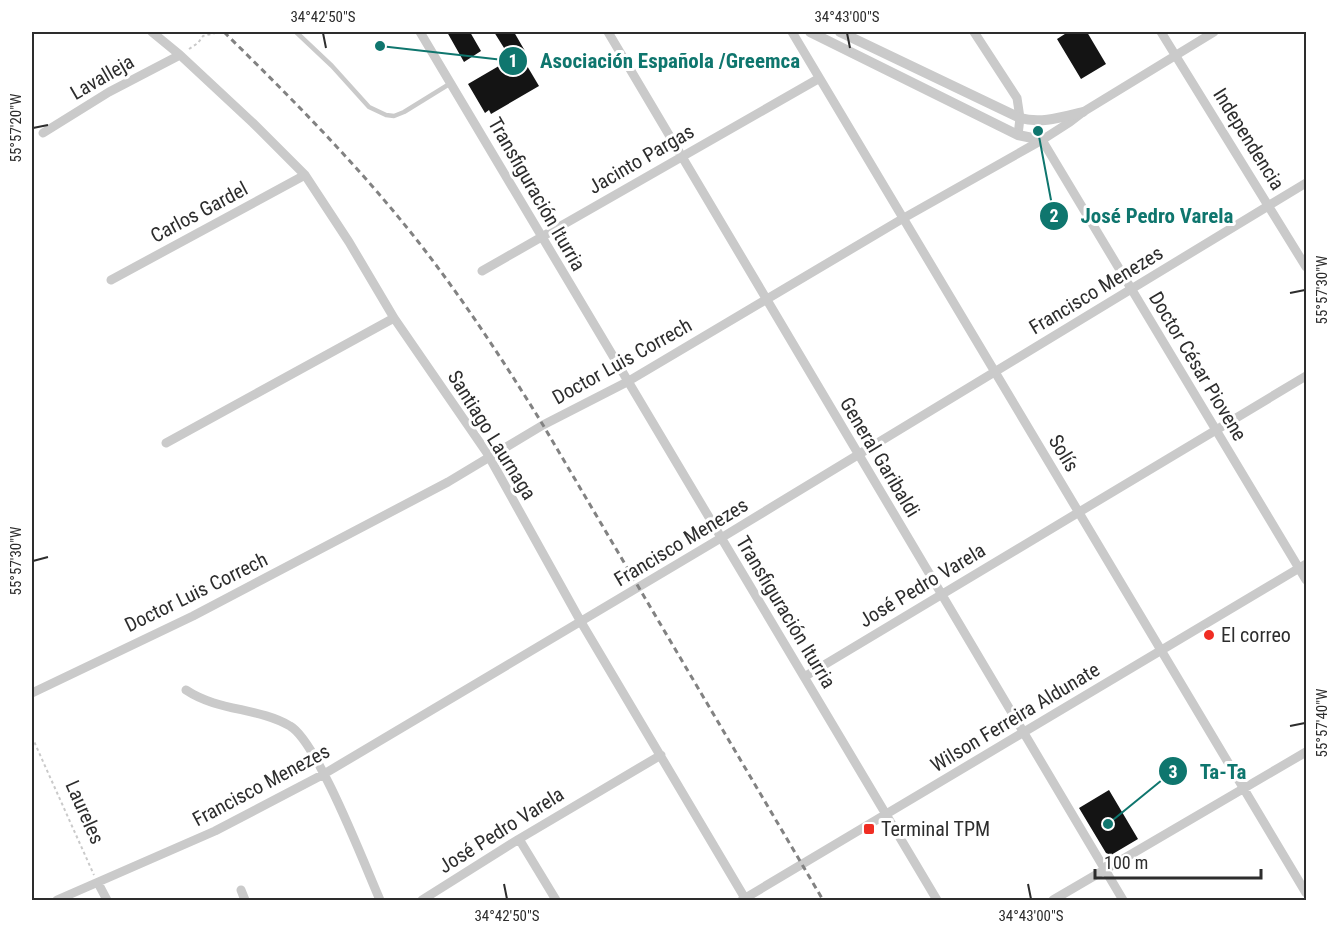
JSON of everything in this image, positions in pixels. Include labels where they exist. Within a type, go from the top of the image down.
[{"type":"street","name":"Santiago Laurnaga","points":[[152,32],[253,123],[305,175],[349,242],[394,318],[489,458],[581,622],[744,900]]},
{"type":"street","name":"Transfiguración Iturria","points":[[420,32],[937,900]]},
{"type":"street","name":"General Garibaldi","points":[[608,32],[1123,900]]},
{"type":"street","name":"Solís","points":[[792,32],[1306,893]]},
{"type":"street","points":[[810,32],[1018,135],[1042,140],[1047,120]]},
{"type":"street","points":[[840,32],[1020,118],[1032,121],[1047,120],[1083,112]]},
{"type":"street","points":[[974,32],[1017,98],[1020,118],[1018,135]]},
{"type":"street","name":"Independencia","points":[[1161,32],[1306,267]]},
{"type":"street","name":"Doctor Luis Correch","points":[[32,693],[224,600],[335,542],[489,458],[543,425],[627,382],[902,219],[1042,140],[1083,112],[1214,32]]},
{"type":"street","name":"Lavalleja","points":[[43,133],[109,92],[180,55]]},
{"type":"street","name":"Jacinto Pargas","points":[[482,271],[818,79]]},
{"type":"street","name":"Doctor César Piovene","points":[[1042,140],[1216,431],[1303,566],[1306,580]]},
{"type":"street","name":"Carlos Gardel","points":[[111,280],[305,175]]},
{"type":"street","name":"Francisco Menezes","points":[[57,900],[215,831],[324,774],[859,455],[1306,183]]},
{"type":"street","points":[[166,443],[394,318]]},
{"type":"street","name":"José Pedro Varela","points":[[804,677],[1306,376]]},
{"type":"street","name":"Wilson Ferreira Aldunate","points":[[744,900],[1303,566]]},
{"type":"street","points":[[186,690],[200,699],[228,708],[263,714],[292,726],[310,748],[324,774],[380,900]]},
{"type":"street","points":[[1053,900],[1306,752]]},
{"type":"street","name":"José Pedro Varela","points":[[422,900],[519,839],[661,755]]},
{"type":"street","points":[[519,839],[556,900]]},
{"type":"street","points":[[98,883],[106,900]]},
{"type":"street","points":[[241,890],[245,900]]},
{"type":"lane","points":[[296,32],[332,66],[369,107],[386,116],[404,112],[451,83]]},
{"type":"path","points":[[180,55],[198,43],[203,36],[219,32]]},
{"type":"path","name":"Laureles","points":[[32,737],[98,883]]},
{"type":"building","points":[[447,32],[470,32],[481,51],[464,62]]},
{"type":"building","points":[[494,32],[514,32],[525,51],[520,54],[539,86],[491,114],[489,110],[485,113],[468,84],[511,59]]},
{"type":"building","points":[[1068,32],[1087,32],[1106,64],[1081,79],[1057,39]]},
{"type":"building","points":[[1109,790],[1138,839],[1111,855],[1106,853],[1079,808]]},
{"type":"railway","points":[[224,32],[312,120],[375,189],[473,316],[543,425],[823,900]]},
{"type":"place","name":"Asociación Española /Greemca","points":[[380,46]]},
{"type":"place","name":"José Pedro Varela","points":[[1038,131]]},
{"type":"place","name":"El correo","points":[[1209,635]]},
{"type":"place","name":"Ta-Ta","points":[[1108,824]]},
{"type":"place","name":"Terminal TPM","points":[[869,829]]}]
